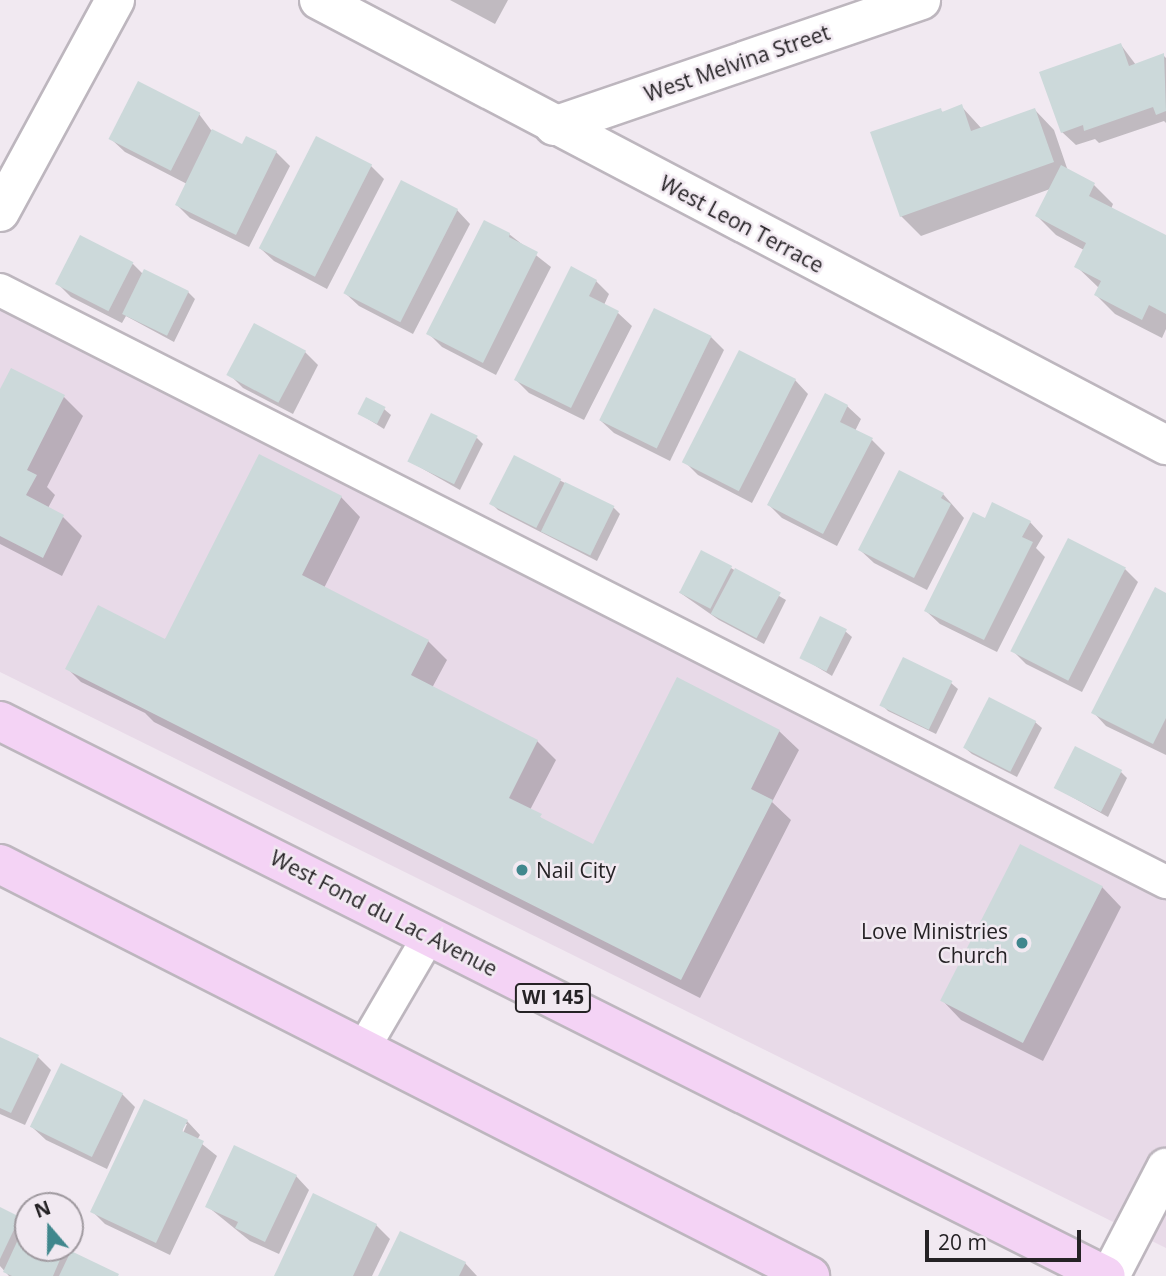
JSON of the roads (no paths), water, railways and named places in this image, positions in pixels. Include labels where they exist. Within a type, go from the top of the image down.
[{"type":"main road","name":"West Fond du Lac Avenue","points":[[0,721],[1108,1276]]},
{"type":"main road","points":[[0,864],[810,1276]]},
{"type":"street","points":[[0,212],[115,0]]},
{"type":"street","name":"West Leon Terrace","points":[[319,0],[554,126],[1166,445]]},
{"type":"street","name":"West Melvina Street","points":[[554,126],[921,0]]},
{"type":"street","points":[[1108,1276],[1166,1168]]},
{"type":"lane","points":[[0,290],[1166,882]]},
{"type":"lane","points":[[363,1049],[429,936]]},
{"type":"place","name":"Nail City","points":[[522,870]]},
{"type":"place","name":"Love Ministries Church","points":[[1022,943]]}]
